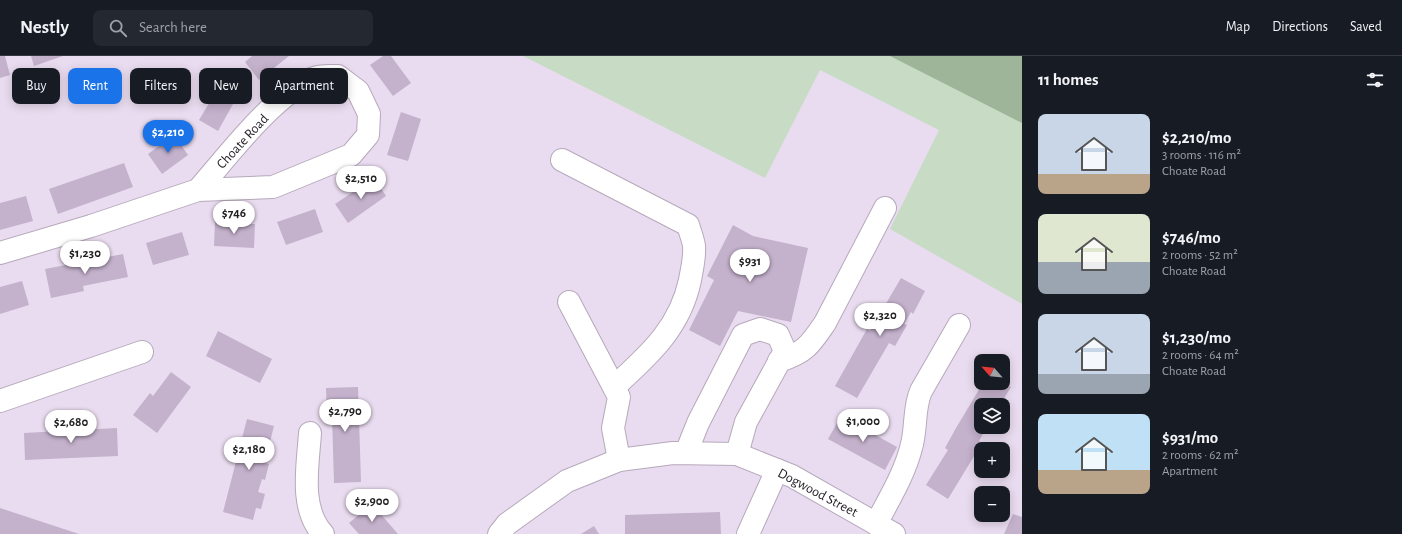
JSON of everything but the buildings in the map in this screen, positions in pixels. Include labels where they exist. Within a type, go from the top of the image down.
[{"type":"street","name":"Choate Road","points":[[0,253],[91,226],[198,190],[273,187],[351,156],[368,135],[369,114],[358,91],[338,76],[316,77],[293,88],[246,134],[198,190]]},
{"type":"street","points":[[562,160],[688,225],[694,247],[693,266],[686,297],[675,320],[663,340],[614,387]]},
{"type":"street","points":[[779,361],[797,355],[813,341],[825,324],[885,208]]},
{"type":"street","points":[[569,302],[619,397],[613,428],[619,460]]},
{"type":"street","points":[[885,529],[912,447],[916,402],[958,325]]},
{"type":"street","points":[[686,453],[698,423],[743,335],[760,329],[778,335],[785,351],[746,422],[737,454]]},
{"type":"street","points":[[0,401],[142,352]]},
{"type":"street","points":[[310,433],[307,482],[309,503],[313,518],[323,534]]},
{"type":"street","name":"Dogwood Street","points":[[499,534],[507,524],[567,481],[619,460],[673,453],[737,454],[792,476],[885,529]]},
{"type":"street","points":[[748,534],[777,470]]},
{"type":"green space","points":[[523,56],[1022,56],[1022,304],[890,229],[939,130],[820,70],[765,178]]},
{"type":"green space","points":[[890,56],[1022,56],[1022,123]]}]
